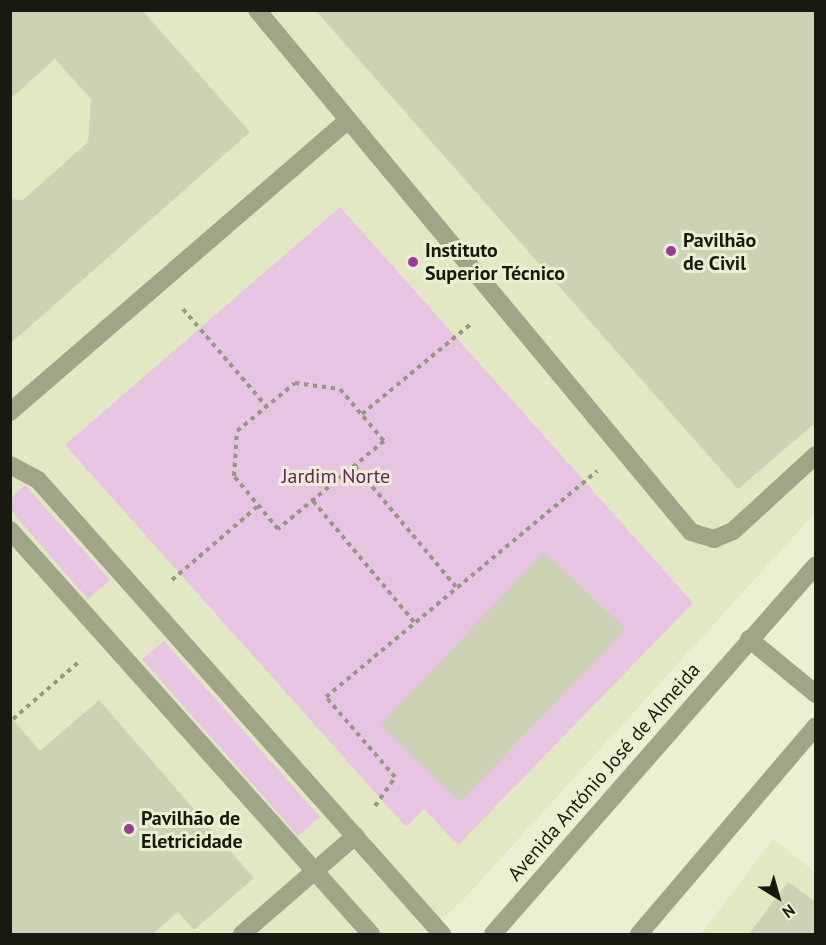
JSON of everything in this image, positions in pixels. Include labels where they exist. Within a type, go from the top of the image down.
[{"type":"street","points":[[257,10],[691,532],[714,539],[733,531],[816,455]]},
{"type":"street","points":[[10,412],[348,120]]},
{"type":"street","points":[[10,465],[38,480],[442,934]]},
{"type":"street","points":[[10,530],[371,934]]},
{"type":"street","name":"Avenida António José de Almeida","points":[[493,934],[816,565]]},
{"type":"street","points":[[749,639],[816,694]]},
{"type":"street","points":[[639,934],[816,726]]},
{"type":"street","points":[[242,934],[355,836]]},
{"type":"path","points":[[161,283],[266,406]]},
{"type":"path","points":[[362,414],[498,301]]},
{"type":"path","points":[[295,383],[340,389],[384,441],[278,529],[234,476],[237,431],[266,406],[295,383]]},
{"type":"path","points":[[355,836],[395,777],[326,697],[623,449]]},
{"type":"path","points":[[355,466],[456,587]]},
{"type":"path","points":[[313,501],[414,622]]},
{"type":"shaded area","name":"Instituto Superior Técnico","points":[[10,11],[815,11],[815,513],[462,901],[423,934],[11,934]]},
{"type":"shaded area","points":[[773,839],[815,872],[815,934],[701,934]]},
{"type":"green space","name":"Jardim Norte","points":[[340,207],[693,603],[458,845],[424,809],[406,827],[65,445]]},
{"type":"green space","points":[[25,485],[110,580],[88,599],[11,511],[11,498]]},
{"type":"green space","points":[[164,641],[320,817],[298,836],[142,659]]},
{"type":"building","points":[[10,10],[142,10],[250,132],[10,344],[10,199],[23,200],[88,142],[91,99],[55,59],[10,99]]},
{"type":"building","name":"Pavilhão de Civil","points":[[315,10],[816,10],[816,422],[738,489]]},
{"type":"building","points":[[544,552],[626,629],[460,802],[380,725]]},
{"type":"building","name":"Pavilhão de Eletricidade","points":[[99,700],[254,878],[194,930],[178,912],[153,934],[10,934],[10,716],[40,751]]},
{"type":"building","points":[[788,882],[816,902],[816,934],[749,934]]},
{"type":"place","name":"Pavilhão de Civil","points":[[671,251]]},
{"type":"place","name":"Instituto Superior Técnico","points":[[413,262]]},
{"type":"place","name":"Pavilhão de Eletricidade","points":[[129,829]]}]
